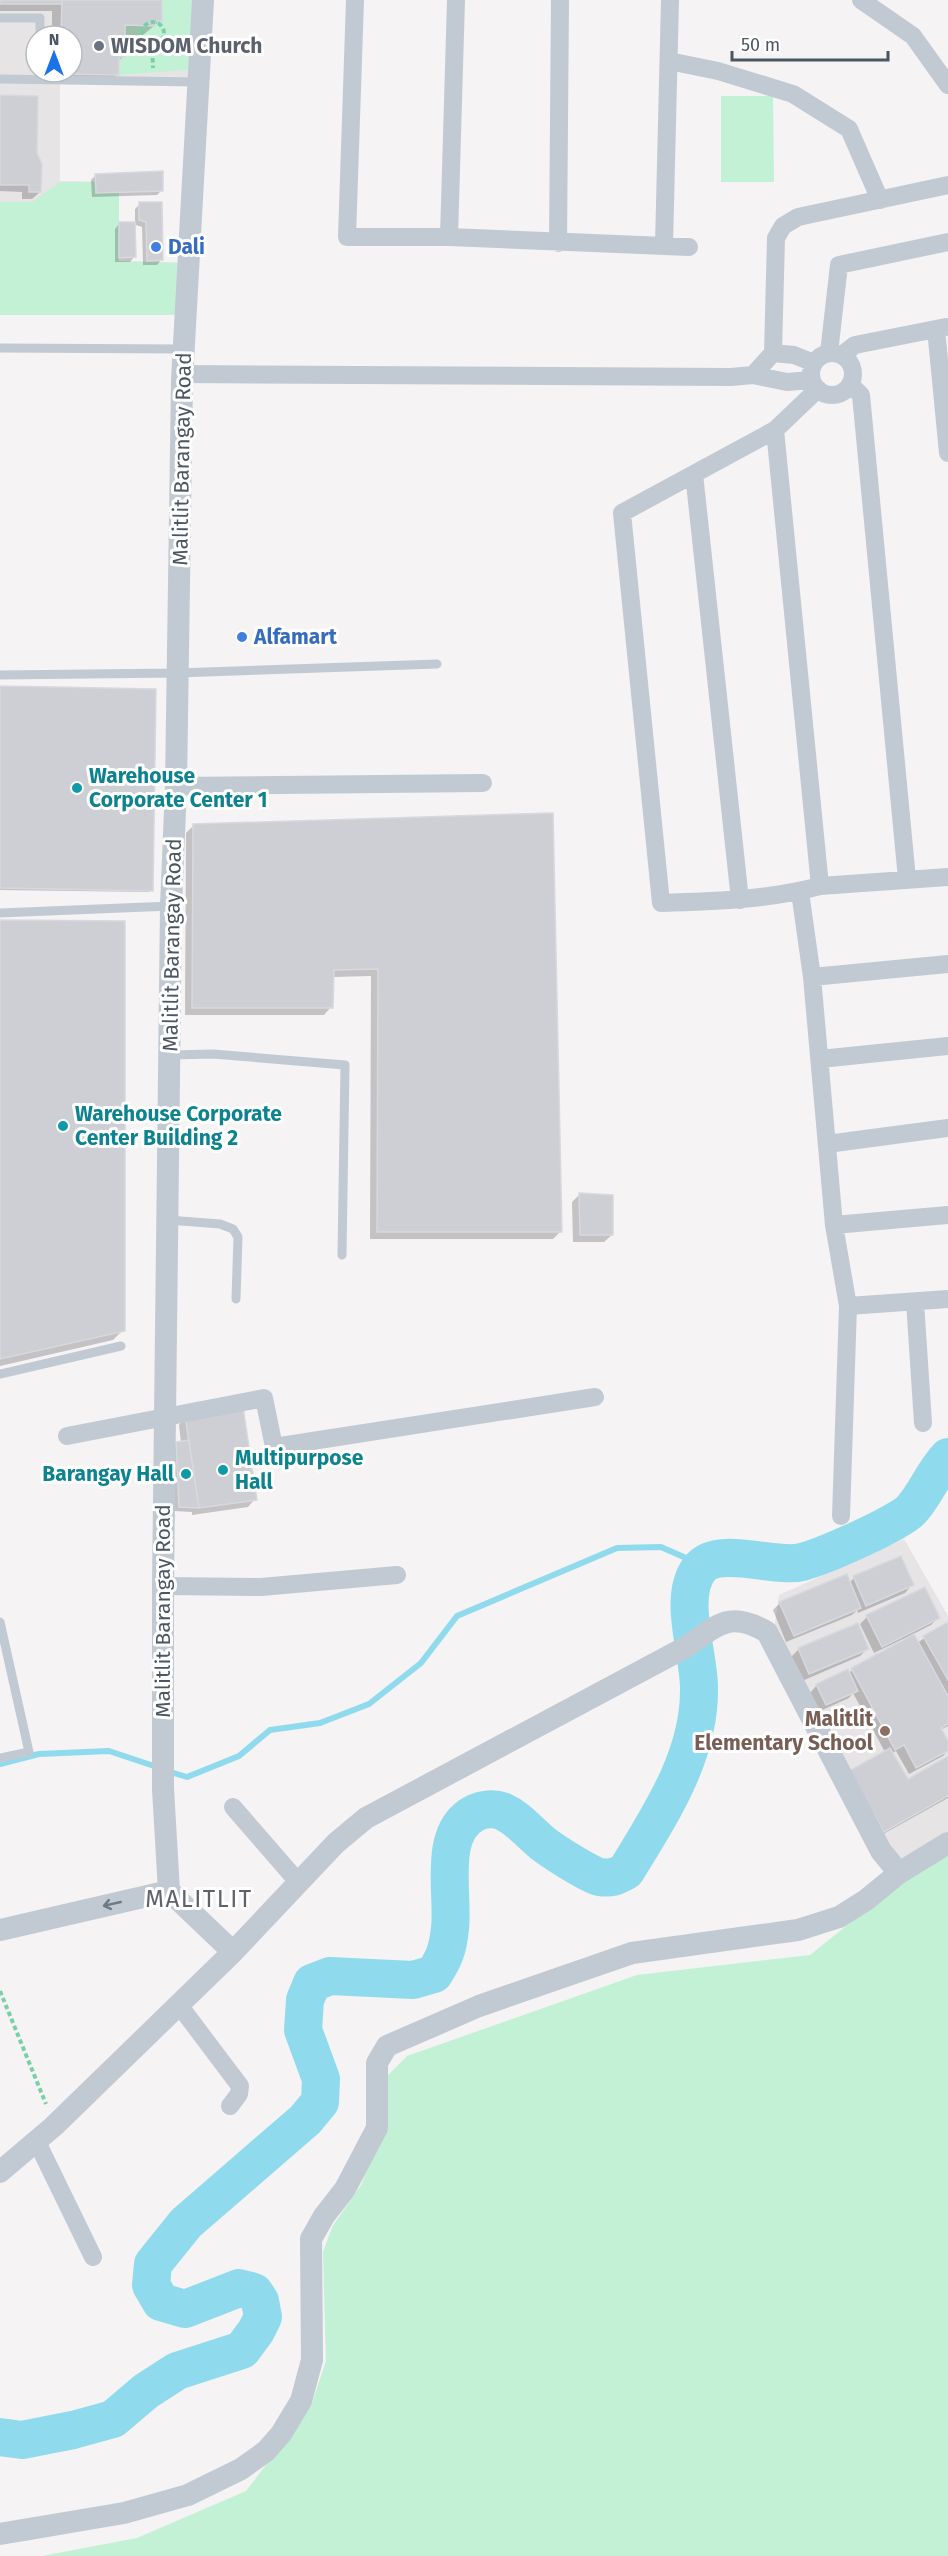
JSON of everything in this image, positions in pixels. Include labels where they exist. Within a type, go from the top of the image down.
[{"type":"street","name":"Malitlit Barangay Road","points":[[169,1891],[163,1789],[163,1586],[171,906],[176,786],[183,374],[203,0]]},
{"type":"street","points":[[355,0],[347,237],[449,237],[689,247]]},
{"type":"street","points":[[449,237],[456,0]]},
{"type":"street","points":[[558,243],[560,0]]},
{"type":"street","points":[[664,245],[670,0]]},
{"type":"street","points":[[861,0],[913,36],[948,85]]},
{"type":"street","points":[[669,61],[718,71],[793,94],[849,129],[880,200]]},
{"type":"street","points":[[753,375],[773,353],[776,238],[783,226],[798,217],[948,185]]},
{"type":"street","points":[[836,354],[839,265],[948,242]]},
{"type":"street","points":[[948,453],[942,328],[855,345],[836,354],[820,357],[814,377],[775,430],[622,513],[661,903],[740,900],[800,892],[820,886],[948,877]]},
{"type":"street","points":[[773,353],[794,355],[814,377],[824,393],[839,393],[850,384],[852,368],[836,354]]},
{"type":"street","points":[[183,374],[707,377],[753,375],[787,382],[814,377]]},
{"type":"street","points":[[850,384],[861,395],[907,879]]},
{"type":"street","points":[[775,430],[820,886]]},
{"type":"street","points":[[694,474],[740,900]]},
{"type":"street","points":[[176,786],[483,783]]},
{"type":"street","points":[[800,892],[812,977],[834,1225],[848,1306],[842,1516]]},
{"type":"street","points":[[812,977],[948,964]]},
{"type":"street","points":[[820,1059],[948,1046]]},
{"type":"street","points":[[827,1143],[948,1128]]},
{"type":"street","points":[[834,1225],[948,1215]]},
{"type":"street","points":[[848,1306],[948,1299]]},
{"type":"street","points":[[915,1302],[923,1423]]},
{"type":"street","points":[[67,1437],[264,1398],[274,1447],[594,1397]]},
{"type":"street","points":[[163,1586],[261,1587],[397,1575]]},
{"type":"street","points":[[0,2172],[54,2126],[233,1952],[336,1843],[366,1818],[686,1647],[726,1621],[740,1621],[767,1632],[881,1851],[899,1873]]},
{"type":"street","points":[[233,1807],[299,1882]]},
{"type":"street","points":[[0,2534],[124,2513],[188,2495],[241,2469],[266,2451],[281,2434],[301,2401],[312,2360],[311,2239],[324,2216],[345,2189],[377,2128],[377,2063],[387,2046],[479,2006],[632,1953],[790,1931],[839,1917],[866,1900],[899,1873],[948,1843]]},
{"type":"street","points":[[0,1930],[169,1891],[233,1952]]},
{"type":"street","points":[[179,2005],[240,2086],[241,2091],[230,2106]]},
{"type":"street","points":[[36,2142],[93,2257]]},
{"type":"lane","points":[[0,18],[40,18],[40,24]]},
{"type":"lane","points":[[0,79],[24,77]]},
{"type":"lane","points":[[84,78],[200,82]]},
{"type":"lane","points":[[0,348],[184,349]]},
{"type":"lane","points":[[0,675],[177,673],[437,664]]},
{"type":"lane","points":[[0,913],[171,906]]},
{"type":"lane","points":[[171,1055],[213,1054],[345,1065],[342,1255]]},
{"type":"lane","points":[[168,1220],[220,1224],[233,1228],[238,1237],[236,1299]]},
{"type":"lane","points":[[0,1374],[121,1346]]},
{"type":"lane","points":[[0,1622],[29,1752],[0,1758]]},
{"type":"path","points":[[150,22],[157,23],[163,31],[160,40],[152,44],[144,40],[142,33],[144,26],[150,22]]},
{"type":"path","points":[[152,44],[153,81]]},
{"type":"path","points":[[0,1991],[54,2126]]},
{"type":"shaded area","points":[[0,0],[199,0],[199,60],[188,70],[188,84],[84,84],[84,24],[24,24],[24,84],[60,84],[60,181],[119,182],[119,261],[188,263],[0,315]]},
{"type":"shaded area","name":"Malitlit Elementary School","points":[[904,1539],[948,1616],[948,1833],[888,1866],[774,1630],[779,1595]]},
{"type":"green space","points":[[162,0],[199,0],[199,60],[188,70],[119,75],[119,57],[125,56],[125,25],[154,25],[155,21],[162,21]]},
{"type":"green space","points":[[721,96],[773,96],[774,182],[721,182]]},
{"type":"green space","points":[[60,182],[119,182],[119,261],[188,263],[183,315],[0,315],[0,202],[32,202]]},
{"type":"green space","points":[[948,1846],[948,2556],[42,2556],[137,2538],[246,2491],[311,2406],[326,2361],[323,2252],[332,2227],[361,2185],[382,2132],[387,2076],[407,2056],[637,1975],[810,1955],[846,1926],[869,1902]]},
{"type":"building","points":[[0,0],[62,0],[62,4],[0,4]]},
{"type":"building","name":"WISDOM Church","points":[[62,0],[162,0],[162,21],[155,21],[155,26],[125,25],[125,57],[119,57],[119,75],[84,74],[84,24],[61,24]]},
{"type":"building","points":[[0,95],[38,96],[37,153],[42,164],[41,192],[29,192],[29,185],[0,185]]},
{"type":"building","points":[[163,171],[163,191],[96,193],[95,174]]},
{"type":"building","points":[[139,202],[162,202],[163,260],[147,261],[146,222],[139,220]]},
{"type":"building","points":[[119,222],[135,222],[136,257],[119,258]]},
{"type":"building","name":"Warehouse Corporate Center 1","points":[[0,686],[156,689],[153,891],[0,888]]},
{"type":"building","points":[[553,813],[562,1232],[377,1232],[378,969],[334,970],[333,1008],[192,1008],[193,824]]},
{"type":"building","name":"Warehouse Corporate Center Building 2","points":[[0,920],[125,921],[125,1331],[0,1359]]},
{"type":"building","points":[[579,1193],[613,1195],[613,1235],[580,1235]]},
{"type":"building","name":"Multipurpose Hall","points":[[243,1407],[257,1500],[199,1508],[185,1416]]},
{"type":"building","name":"Barangay Hall","points":[[189,1440],[199,1508],[179,1507],[176,1442]]},
{"type":"building","points":[[901,1556],[914,1585],[866,1606],[853,1576]]},
{"type":"building","points":[[847,1574],[861,1608],[794,1636],[779,1602]]},
{"type":"building","points":[[925,1587],[940,1618],[882,1647],[866,1615]]},
{"type":"building","points":[[948,1622],[948,1680],[923,1636]]},
{"type":"building","points":[[858,1623],[869,1649],[809,1674],[798,1648]]},
{"type":"building","points":[[914,1634],[948,1696],[948,1724],[941,1728],[948,1741],[948,1751],[916,1768],[904,1745],[895,1750],[851,1668]]},
{"type":"building","points":[[848,1669],[858,1691],[826,1705],[816,1684]]},
{"type":"building","points":[[890,1748],[908,1779],[948,1756],[948,1796],[884,1832],[849,1771]]},
{"type":"waterway","points":[[0,2437],[22,2440],[113,2419],[146,2391],[177,2371],[242,2350],[263,2317],[260,2301],[254,2292],[239,2288],[185,2309],[161,2302],[151,2285],[153,2264],[186,2223],[305,2120],[320,2102],[321,2079],[303,2030],[305,2000],[312,1983],[330,1976],[413,1980],[434,1974],[445,1952],[449,1935],[451,1849],[463,1822],[475,1813],[496,1809],[508,1814],[545,1845],[595,1875],[604,1878],[617,1876],[626,1871],[676,1784],[693,1737],[698,1713],[699,1688],[691,1625],[690,1594],[693,1580],[700,1568],[709,1561],[720,1558],[777,1563],[802,1562],[860,1539],[912,1509],[948,1457]]},
{"type":"waterway","points":[[167,1771],[187,1777],[239,1756],[270,1730],[320,1723],[369,1704],[421,1663],[457,1616],[617,1548],[661,1547],[702,1565]]},
{"type":"waterway","points":[[0,1764],[39,1754],[109,1751],[157,1767]]},
{"type":"place","name":"WISDOM Church","points":[[99,46]]},
{"type":"place","name":"Dali","points":[[156,247]]},
{"type":"place","name":"Alfamart","points":[[242,637]]},
{"type":"place","name":"Warehouse Corporate Center 1","points":[[77,788]]},
{"type":"place","name":"Warehouse Corporate Center Building 2","points":[[63,1126]]},
{"type":"place","name":"Multipurpose Hall","points":[[223,1470]]},
{"type":"place","name":"Barangay Hall","points":[[186,1474]]},
{"type":"place","name":"Malitlit Elementary School","points":[[885,1731]]},
{"type":"district","name":"MALITLIT","points":[[199,1899]]}]
